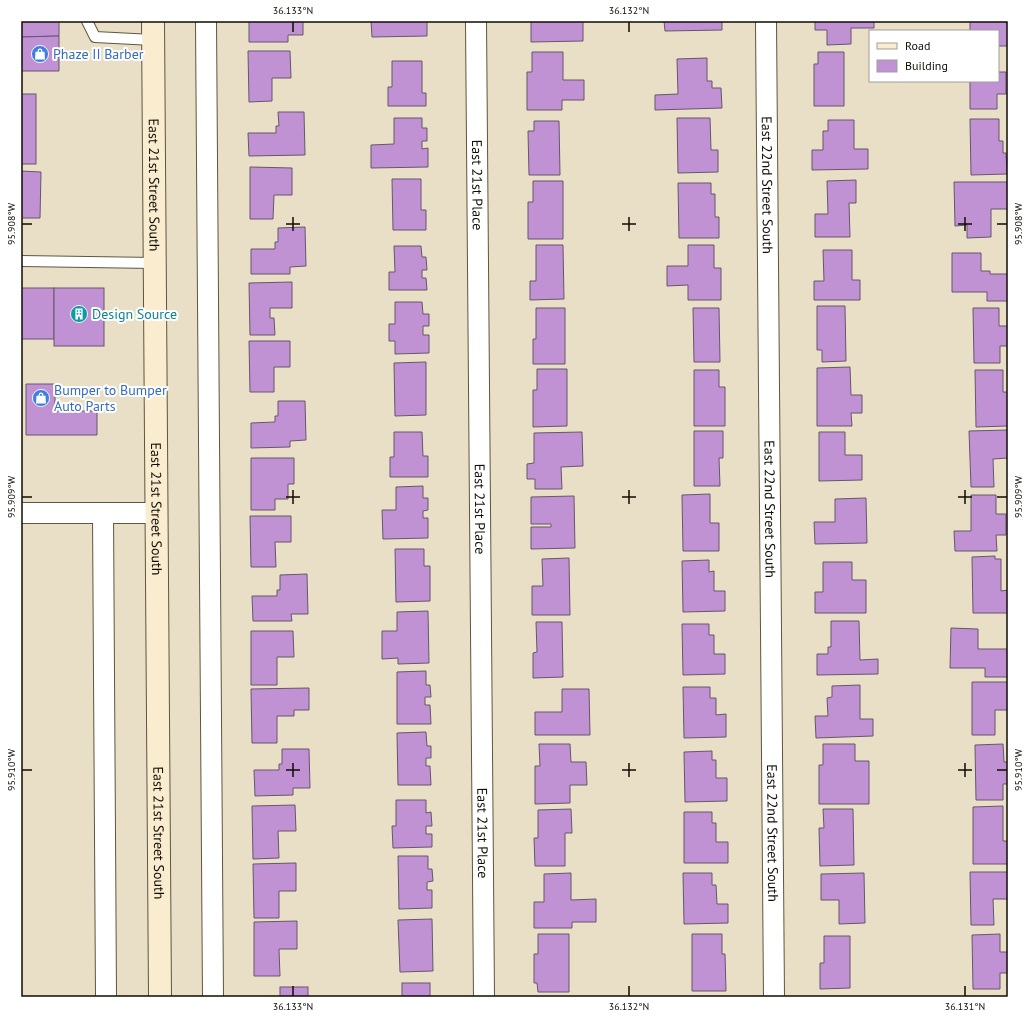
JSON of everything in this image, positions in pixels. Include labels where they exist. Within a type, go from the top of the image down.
[{"type":"main road","name":"East 21st Street South","points":[[153,31],[160,997]]},
{"type":"street","points":[[206,21],[213,997]]},
{"type":"street","name":"East 21st Place","points":[[476,21],[484,997]]},
{"type":"street","name":"East 22nd Street South","points":[[766,21],[774,997]]},
{"type":"street","points":[[21,513],[156,513]]},
{"type":"street","points":[[103,513],[106,997]]},
{"type":"lane","points":[[87,21],[95,37],[153,31]]},
{"type":"lane","points":[[21,260],[155,263]]},
{"type":"building","points":[[21,21],[59,21],[59,36],[21,37]]},
{"type":"building","points":[[249,21],[303,21],[303,35],[288,35],[288,42],[249,42]]},
{"type":"building","points":[[371,21],[427,21],[427,36],[372,37]]},
{"type":"building","points":[[531,21],[583,21],[583,41],[531,42]]},
{"type":"building","points":[[664,21],[722,21],[722,30],[665,31]]},
{"type":"building","points":[[815,21],[874,21],[874,28],[851,28],[851,44],[827,45],[827,30],[815,30]]},
{"type":"building","points":[[970,21],[1006,21],[1006,23],[1008,23],[1008,46],[999,46],[999,30],[970,30]]},
{"type":"building","name":"Phaze II Barber","points":[[59,36],[59,71],[21,71],[21,37]]},
{"type":"building","points":[[248,51],[290,51],[291,78],[272,78],[272,101],[249,102]]},
{"type":"building","points":[[532,52],[563,52],[563,80],[584,80],[584,100],[562,100],[562,110],[527,110],[527,72],[532,72]]},
{"type":"building","points":[[818,52],[844,52],[844,106],[814,106],[814,64],[818,64]]},
{"type":"building","points":[[707,58],[707,81],[712,81],[712,88],[721,88],[722,108],[655,110],[655,95],[678,94],[677,59]]},
{"type":"building","points":[[392,61],[422,61],[422,93],[426,93],[426,106],[388,106],[388,87],[392,87]]},
{"type":"building","points":[[999,72],[1006,72],[1006,94],[997,94],[997,109],[970,109],[970,82],[999,82]]},
{"type":"building","points":[[21,94],[36,94],[36,164],[21,164]]},
{"type":"building","points":[[278,112],[304,112],[305,155],[249,156],[248,133],[276,133],[276,126],[279,126]]},
{"type":"building","points":[[394,118],[422,118],[422,128],[427,128],[427,141],[422,141],[422,149],[428,148],[428,167],[371,168],[371,145],[394,144]]},
{"type":"building","points":[[677,118],[710,118],[711,150],[718,150],[718,172],[678,173]]},
{"type":"building","points":[[970,119],[999,119],[999,141],[1003,141],[1003,153],[1006,153],[1007,174],[971,175]]},
{"type":"building","points":[[828,120],[854,120],[854,149],[868,149],[868,169],[812,170],[812,150],[823,150],[823,131],[828,131]]},
{"type":"building","points":[[534,121],[559,121],[560,175],[529,175],[528,131],[534,131]]},
{"type":"building","points":[[250,167],[292,168],[292,195],[274,195],[273,219],[250,219]]},
{"type":"building","points":[[21,171],[41,172],[40,218],[21,218]]},
{"type":"building","points":[[392,179],[421,179],[421,210],[426,210],[426,230],[393,230]]},
{"type":"building","points":[[856,180],[856,203],[849,203],[850,237],[815,237],[815,214],[828,214],[827,181]]},
{"type":"building","points":[[533,181],[563,181],[563,239],[528,239],[528,202],[533,202]]},
{"type":"building","points":[[954,182],[1007,182],[1008,209],[991,209],[991,237],[967,238],[967,225],[955,226]]},
{"type":"building","points":[[678,183],[711,183],[711,194],[715,194],[715,217],[719,217],[719,238],[679,238]]},
{"type":"building","points":[[305,227],[306,266],[290,267],[290,274],[251,274],[251,249],[275,249],[275,242],[278,242],[278,228]]},
{"type":"building","points":[[536,245],[563,245],[564,299],[530,300],[530,281],[536,281]]},
{"type":"building","points":[[688,245],[714,245],[714,268],[721,268],[721,300],[688,300],[688,285],[667,286],[667,266],[688,266]]},
{"type":"building","points":[[394,246],[421,246],[422,257],[426,257],[427,270],[422,270],[422,278],[426,278],[427,290],[389,290],[389,272],[395,272]]},
{"type":"building","points":[[823,250],[852,250],[852,280],[860,280],[860,300],[814,300],[814,281],[824,281]]},
{"type":"building","points":[[952,253],[981,253],[981,271],[990,271],[990,274],[1008,274],[1008,301],[987,301],[987,292],[952,292]]},
{"type":"building","points":[[292,282],[292,308],[270,308],[270,318],[274,318],[275,335],[250,335],[249,283]]},
{"type":"building","points":[[21,288],[54,288],[54,339],[21,339]]},
{"type":"building","name":"Design Source","points":[[54,288],[104,288],[104,346],[54,346]]},
{"type":"building","points":[[395,302],[422,302],[423,314],[429,314],[429,326],[423,326],[423,335],[429,335],[429,353],[395,354],[395,341],[389,341],[389,324],[395,324]]},
{"type":"building","points":[[817,306],[845,306],[846,361],[822,362],[822,350],[817,350]]},
{"type":"building","points":[[536,308],[565,308],[565,364],[533,364],[533,339],[536,339]]},
{"type":"building","points":[[693,308],[719,308],[720,362],[694,362]]},
{"type":"building","points":[[973,308],[999,308],[999,326],[1008,326],[1008,346],[1000,346],[1000,363],[974,363]]},
{"type":"building","points":[[249,341],[290,341],[290,367],[274,367],[274,392],[250,392]]},
{"type":"building","points":[[426,362],[426,415],[395,416],[394,363]]},
{"type":"building","points":[[850,367],[851,395],[862,395],[862,413],[851,413],[852,426],[817,426],[817,368]]},
{"type":"building","points":[[537,369],[567,369],[567,426],[533,427],[533,390],[537,390]]},
{"type":"building","points":[[694,370],[719,370],[719,387],[725,387],[725,426],[694,426]]},
{"type":"building","points":[[975,370],[1003,370],[1003,392],[1008,392],[1008,426],[976,427]]},
{"type":"building","name":"Bumper to Bumper Auto Parts","points":[[26,384],[55,384],[55,411],[97,411],[97,435],[26,435]]},
{"type":"building","points":[[278,401],[305,401],[306,440],[290,441],[290,447],[251,448],[251,423],[275,422],[275,416],[278,416]]},
{"type":"building","points":[[1008,430],[1008,458],[993,459],[994,487],[971,487],[969,431]]},
{"type":"building","points":[[694,431],[723,431],[723,458],[719,458],[720,486],[694,486]]},
{"type":"building","points":[[394,432],[422,432],[423,456],[428,456],[428,477],[390,477],[390,457],[394,457]]},
{"type":"building","points":[[582,432],[583,466],[561,467],[562,489],[535,489],[535,479],[527,479],[527,464],[534,463],[534,433]]},
{"type":"building","points":[[819,432],[845,432],[845,455],[862,455],[862,480],[819,481]]},
{"type":"building","points":[[251,458],[294,458],[294,484],[288,484],[288,499],[275,499],[275,510],[251,510]]},
{"type":"building","points":[[423,486],[423,498],[428,498],[428,510],[423,511],[423,518],[428,518],[428,538],[383,539],[382,510],[396,510],[396,487]]},
{"type":"building","points":[[710,494],[710,523],[719,523],[719,551],[683,551],[682,495]]},
{"type":"building","points":[[971,495],[996,495],[996,514],[1006,514],[1006,535],[996,535],[997,551],[955,551],[954,531],[971,531]]},
{"type":"building","points":[[574,496],[575,548],[531,549],[531,527],[551,527],[551,524],[531,524],[531,497]]},
{"type":"building","points":[[866,498],[867,543],[815,544],[814,522],[835,522],[835,499]]},
{"type":"building","points":[[250,516],[291,516],[291,542],[275,542],[276,567],[251,567]]},
{"type":"building","points":[[395,549],[424,549],[424,566],[430,566],[430,601],[396,602]]},
{"type":"building","points":[[995,556],[995,559],[1001,559],[1001,591],[1008,590],[1008,613],[973,613],[972,557]]},
{"type":"building","points":[[569,558],[570,615],[532,615],[532,586],[543,586],[542,559]]},
{"type":"building","points":[[709,560],[709,572],[714,571],[714,591],[725,591],[725,611],[683,612],[682,561]]},
{"type":"building","points":[[823,562],[852,562],[852,580],[866,580],[866,613],[815,613],[815,592],[823,592]]},
{"type":"building","points":[[307,574],[308,614],[291,614],[292,621],[253,621],[252,596],[277,596],[277,590],[280,590],[280,575]]},
{"type":"building","points":[[428,611],[429,663],[398,664],[398,658],[382,659],[382,631],[397,631],[397,612]]},
{"type":"building","points":[[831,621],[859,621],[860,660],[878,659],[878,674],[817,675],[817,654],[828,654],[828,647],[831,647]]},
{"type":"building","points":[[536,622],[562,622],[563,677],[533,678],[533,653],[537,652]]},
{"type":"building","points":[[682,624],[709,624],[709,635],[714,635],[714,654],[725,654],[725,674],[683,675]]},
{"type":"building","points":[[951,628],[978,629],[978,649],[1008,649],[1008,677],[985,677],[985,668],[950,668]]},
{"type":"building","points":[[251,631],[293,631],[294,657],[277,657],[277,685],[251,685]]},
{"type":"building","points":[[426,671],[426,685],[430,685],[431,697],[425,697],[425,705],[430,705],[431,724],[397,724],[397,672]]},
{"type":"building","points":[[972,682],[1008,682],[1008,710],[995,710],[995,735],[972,735]]},
{"type":"building","points":[[860,685],[860,719],[873,719],[873,736],[816,738],[815,716],[828,716],[827,698],[832,697],[832,686]]},
{"type":"building","points":[[683,687],[710,687],[710,698],[716,698],[716,715],[726,714],[726,737],[684,738]]},
{"type":"building","points":[[309,688],[309,710],[294,710],[294,716],[277,716],[277,743],[252,743],[251,689]]},
{"type":"building","points":[[562,689],[589,689],[590,735],[535,735],[535,712],[562,712]]},
{"type":"building","points":[[426,732],[427,746],[431,746],[431,758],[426,758],[426,766],[430,766],[431,785],[398,785],[397,733]]},
{"type":"building","points":[[539,744],[570,744],[571,762],[586,762],[587,785],[570,785],[570,803],[535,804],[535,766],[540,766]]},
{"type":"building","points":[[823,744],[855,744],[855,761],[869,761],[869,804],[819,804],[819,765],[823,765]]},
{"type":"building","points":[[1003,744],[1004,762],[1008,762],[1008,784],[1003,784],[1003,800],[976,800],[975,745]]},
{"type":"building","points":[[282,749],[309,749],[310,788],[293,788],[293,795],[255,796],[254,770],[279,770],[279,764],[282,764]]},
{"type":"building","points":[[712,751],[712,760],[716,760],[716,778],[727,778],[727,801],[685,802],[684,752]]},
{"type":"building","points":[[396,800],[426,800],[426,813],[431,812],[432,826],[426,826],[426,834],[432,834],[432,847],[393,848],[392,826],[396,826]]},
{"type":"building","points":[[295,805],[296,831],[278,831],[279,858],[253,859],[252,806]]},
{"type":"building","points":[[1003,806],[1003,841],[1008,841],[1008,864],[973,864],[973,807]]},
{"type":"building","points":[[571,809],[572,833],[565,833],[565,866],[535,866],[534,838],[538,838],[538,810]]},
{"type":"building","points":[[823,809],[853,809],[854,865],[820,866],[819,828],[824,828]]},
{"type":"building","points":[[684,812],[712,812],[712,823],[716,823],[716,842],[728,842],[728,863],[684,863]]},
{"type":"building","points":[[398,856],[428,856],[428,869],[432,869],[433,881],[427,882],[427,890],[432,890],[432,908],[399,909]]},
{"type":"building","points":[[296,863],[296,891],[279,891],[279,918],[254,918],[253,864]]},
{"type":"building","points":[[970,872],[1008,872],[1008,899],[993,899],[994,925],[971,925]]},
{"type":"building","points":[[571,873],[571,900],[596,899],[596,922],[572,922],[572,928],[534,928],[534,902],[544,902],[544,874]]},
{"type":"building","points":[[683,873],[712,873],[712,885],[716,885],[717,904],[728,904],[728,923],[684,924]]},
{"type":"building","points":[[864,873],[865,923],[839,924],[839,900],[821,900],[821,874]]},
{"type":"building","points":[[432,919],[433,971],[400,972],[398,920]]},
{"type":"building","points":[[297,921],[297,949],[279,949],[280,976],[254,976],[254,922]]},
{"type":"building","points":[[538,934],[569,934],[569,992],[538,992],[537,983],[534,983],[534,954],[538,954]]},
{"type":"building","points":[[692,934],[722,934],[722,954],[725,954],[726,991],[692,991]]},
{"type":"building","points":[[1000,934],[1000,952],[1008,952],[1008,973],[1000,973],[1000,989],[973,989],[972,935]]},
{"type":"building","points":[[824,936],[850,936],[850,988],[820,989],[820,963],[824,963]]},
{"type":"building","points":[[402,983],[430,983],[430,997],[402,997]]},
{"type":"building","points":[[280,987],[308,987],[308,997],[280,997]]},
{"type":"place","name":"Phaze II Barber","points":[[40,54]]},
{"type":"place","name":"Design Source","points":[[79,314]]},
{"type":"place","name":"Bumper to Bumper Auto Parts","points":[[41,398]]}]
